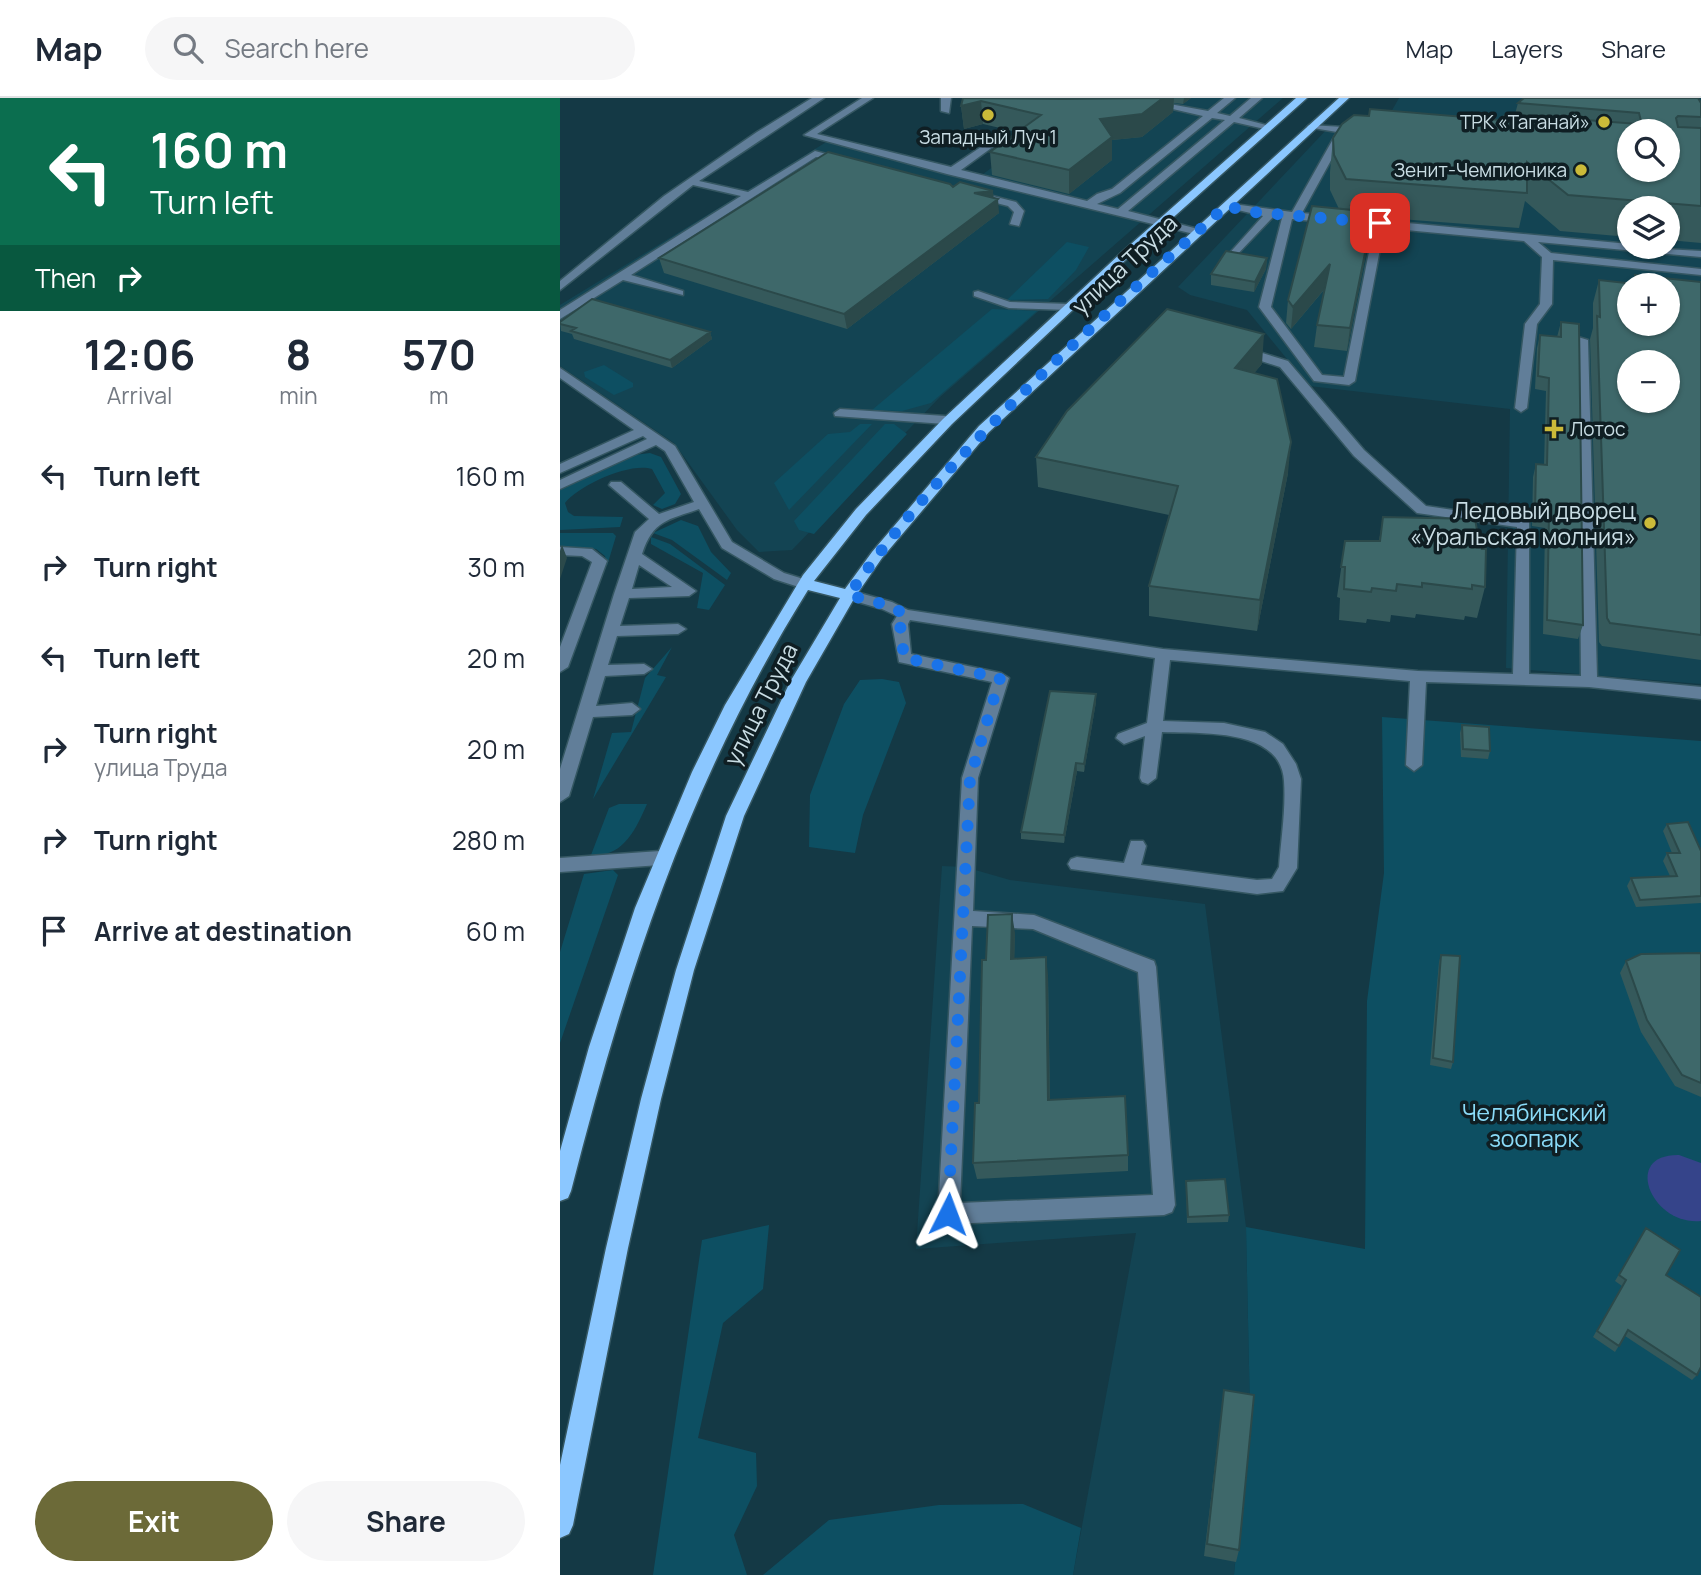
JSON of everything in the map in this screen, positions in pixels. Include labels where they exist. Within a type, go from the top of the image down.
[{"type":"main road","name":"улица Труда","points":[[560,1191],[621,972],[660,858],[728,713],[805,584],[832,545],[945,420],[1159,222],[1302,98]]},
{"type":"main road","name":"улица Труда","points":[[560,1525],[651,1099],[709,889],[735,816],[761,755],[798,682],[849,595],[888,541],[984,429],[1344,98]]},
{"type":"main road","points":[[1189,197],[1201,200]]},
{"type":"main road","points":[[1213,203],[1226,206]]},
{"type":"main road","points":[[805,584],[849,595]]},
{"type":"street","points":[[560,287],[691,182],[819,98]]},
{"type":"street","points":[[868,98],[809,135],[1198,232]]},
{"type":"street","points":[[946,111],[947,98]]},
{"type":"street","points":[[1088,205],[1101,196],[1116,191],[1230,98]]},
{"type":"street","points":[[1120,213],[1257,98]]},
{"type":"street","points":[[1167,105],[1269,127]]},
{"type":"street","points":[[1312,127],[1377,130]]},
{"type":"street","points":[[1343,130],[1292,215],[1265,307],[1318,378],[1349,381],[1380,223]]},
{"type":"street","points":[[951,172],[1002,136]]},
{"type":"street","points":[[560,315],[815,154],[855,164]]},
{"type":"street","points":[[691,182],[750,195]]},
{"type":"street","points":[[960,191],[1012,204],[1019,211],[1016,224]]},
{"type":"street","points":[[1226,206],[1271,213],[1701,254]]},
{"type":"street","points":[[1232,257],[1271,213]]},
{"type":"street","points":[[1527,237],[1548,256],[1701,272]]},
{"type":"street","points":[[1521,408],[1531,324],[1546,304],[1548,256]]},
{"type":"street","points":[[622,276],[679,293]]},
{"type":"street","points":[[978,294],[1009,304],[1069,307]]},
{"type":"street","points":[[1582,340],[1589,682]]},
{"type":"street","points":[[1256,355],[1284,364],[1359,453],[1422,510],[1524,524],[1521,680]]},
{"type":"street","points":[[560,372],[670,449],[727,545],[779,576],[805,584]]},
{"type":"street","points":[[841,413],[945,420]]},
{"type":"street","points":[[560,469],[645,430]]},
{"type":"street","points":[[560,485],[658,439]]},
{"type":"street","points":[[616,485],[657,519]]},
{"type":"street","points":[[560,796],[642,532],[657,519],[701,504]]},
{"type":"street","points":[[560,551],[583,551],[593,554],[600,561],[560,667]]},
{"type":"street","points":[[621,594],[689,591],[633,555]]},
{"type":"street","points":[[849,595],[887,605],[905,614],[1163,654],[1418,676],[1589,682],[1701,693]]},
{"type":"street","points":[[905,614],[900,624],[904,658],[1000,678],[970,778],[962,918],[948,1214],[1164,1205],[1147,967],[1034,922],[962,918]]},
{"type":"street","points":[[610,631],[678,629]]},
{"type":"street","points":[[1148,778],[1163,654]]},
{"type":"street","points":[[598,671],[645,669]]},
{"type":"street","points":[[1414,765],[1418,676]]},
{"type":"street","points":[[586,712],[632,709]]},
{"type":"street","points":[[1077,864],[1256,887],[1277,886],[1288,868],[1293,779],[1288,764],[1277,748],[1259,736],[1224,729],[1155,726],[1124,738]]},
{"type":"street","points":[[1131,871],[1137,846]]},
{"type":"street","points":[[560,864],[660,858]]},
{"type":"shaded area","points":[[1087,98],[1283,98],[940,397],[792,550],[759,552],[737,530],[674,443],[560,366],[560,305],[828,141],[979,177]]},
{"type":"shaded area","points":[[1399,98],[1701,98],[1701,684],[1506,668],[1510,409],[1309,386],[1247,310],[1190,295],[1178,287],[1329,127],[1388,131],[1386,121]]},
{"type":"shaded area","points":[[942,866],[965,867],[1010,880],[1205,904],[1246,1227],[1250,1411],[1234,1575],[1073,1575],[1136,1233],[916,1249]]},
{"type":"green space","points":[[1067,242],[1089,247],[1076,270],[1048,299],[1007,300]]},
{"type":"green space","points":[[992,309],[1037,311],[931,403],[902,411],[872,410]]},
{"type":"green space","points":[[604,365],[633,383],[633,387],[614,395],[585,377],[584,372]]},
{"type":"green space","points":[[860,424],[872,424],[789,510],[774,483],[828,434],[850,432]]},
{"type":"green space","points":[[885,424],[894,424],[907,434],[814,534],[799,530],[794,521]]},
{"type":"green space","points":[[650,453],[661,457],[681,494],[675,504],[662,509],[653,505],[665,493],[652,469],[631,469],[593,482],[565,503],[568,512],[574,516],[623,517],[620,527],[560,530],[560,490],[634,455]]},
{"type":"green space","points":[[681,520],[698,526],[711,552],[731,573],[727,580],[672,540],[653,533]]},
{"type":"green space","points":[[560,533],[613,533],[616,536],[607,566],[605,556],[596,549],[560,547]]},
{"type":"green space","points":[[651,537],[670,544],[725,585],[709,610],[697,608],[703,573],[651,544]]},
{"type":"green space","points":[[672,647],[657,675],[666,677],[593,799],[612,733],[631,732],[645,678]]},
{"type":"green space","points":[[882,679],[899,682],[906,703],[863,815],[855,853],[809,847],[810,795],[844,704],[860,680]]},
{"type":"green space","name":"Челябинский зоопарк","points":[[1382,717],[1701,741],[1701,1575],[1234,1575],[1250,1411],[1246,1227],[1365,1249],[1367,1001],[1384,873]]},
{"type":"green space","points":[[619,804],[647,804],[633,832],[620,847],[602,855],[591,855],[609,808]]},
{"type":"green space","points":[[613,870],[618,875],[560,1043],[560,952],[584,874]]},
{"type":"green space","points":[[769,1225],[763,1289],[723,1323],[698,1438],[756,1453],[757,1486],[734,1535],[747,1575],[653,1575],[702,1240]]},
{"type":"green space","points":[[1023,1504],[1081,1528],[1073,1575],[763,1575],[829,1520],[939,1505]]},
{"type":"water","points":[[1679,1155],[1701,1163],[1701,1221],[1684,1220],[1669,1213],[1657,1202],[1650,1190],[1648,1177],[1651,1166],[1661,1158]]},
{"type":"building","points":[[963,98],[1163,98],[1142,114],[1100,119],[1112,137],[1069,170],[990,152],[1041,115],[981,101],[961,106]]},
{"type":"building","points":[[1524,98],[1698,98],[1701,103],[1701,117],[1640,119],[1639,113],[1518,103]]},
{"type":"building","points":[[1370,109],[1500,120],[1506,114],[1617,122],[1617,182],[1680,182],[1680,127],[1701,128],[1701,206],[1680,204],[1680,196],[1617,196],[1617,199],[1568,195],[1527,162],[1527,193],[1346,179],[1334,155],[1333,138],[1342,124],[1354,115],[1369,116]]},
{"type":"building","points":[[828,152],[953,187],[960,182],[993,191],[974,193],[998,199],[844,314],[659,258]]},
{"type":"building","points":[[1312,206],[1353,210],[1351,206],[1374,208],[1350,328],[1317,325],[1330,264],[1293,307],[1288,300]]},
{"type":"building","points":[[1226,251],[1267,258],[1255,282],[1211,274]]},
{"type":"building","name":"Ледовый дворец «Уральская молния»","points":[[1599,280],[1617,282],[1617,336],[1680,336],[1680,280],[1701,282],[1701,635],[1610,623],[1607,618],[1597,316],[1600,317]]},
{"type":"building","points":[[592,299],[710,332],[670,360],[571,331],[576,328],[560,324]]},
{"type":"building","points":[[1167,309],[1264,334],[1235,368],[1277,379],[1291,442],[1260,600],[1149,586],[1178,486],[1036,457],[1067,411]]},
{"type":"building","points":[[1561,322],[1579,324],[1583,625],[1547,620],[1549,515],[1535,513],[1536,464],[1547,465],[1549,378],[1538,376],[1540,335],[1561,337]]},
{"type":"building","points":[[1383,517],[1475,519],[1479,541],[1483,542],[1482,549],[1486,549],[1485,587],[1472,585],[1472,589],[1422,583],[1422,587],[1397,584],[1396,591],[1344,589],[1345,567],[1341,567],[1345,541],[1380,541]]},
{"type":"building","points":[[1050,691],[1096,694],[1084,764],[1076,763],[1064,835],[1021,832]]},
{"type":"building","points":[[1462,725],[1489,727],[1490,751],[1463,749]]},
{"type":"building","points":[[1688,822],[1701,851],[1701,896],[1640,900],[1631,878],[1677,876],[1667,853],[1680,853],[1667,824]]},
{"type":"building","points":[[1012,914],[1011,959],[1046,957],[1048,1100],[1125,1096],[1128,1155],[973,1163],[975,1103],[979,1103],[982,960],[986,960],[988,915]]},
{"type":"building","points":[[1701,953],[1701,1083],[1682,1075],[1647,1020],[1626,961],[1641,954]]},
{"type":"building","points":[[1441,955],[1460,956],[1453,1062],[1433,1058]]},
{"type":"building","points":[[1225,1179],[1229,1215],[1188,1217],[1186,1181]]},
{"type":"building","points":[[1646,1228],[1680,1250],[1666,1275],[1701,1297],[1701,1367],[1697,1375],[1628,1330],[1619,1346],[1597,1331],[1626,1280],[1619,1275]]},
{"type":"building","points":[[1224,1390],[1254,1395],[1239,1550],[1207,1544]]},
{"type":"place","name":"Западный Луч 1","points":[[988,115]]},
{"type":"place","name":"ТРК «Таганай»","points":[[1604,122]]},
{"type":"place","name":"Зенит-Чемпионика","points":[[1581,170]]},
{"type":"place","name":"Лотос","points":[[1554,429]]},
{"type":"place","name":"Ледовый дворец «Уральская молния»","points":[[1650,523]]},
{"type":"route","points":[[948,1214],[970,778],[1000,678],[904,658],[900,624],[905,614],[887,605],[849,595],[888,541],[984,429],[1226,206],[1253,212],[1380,223]]}]
